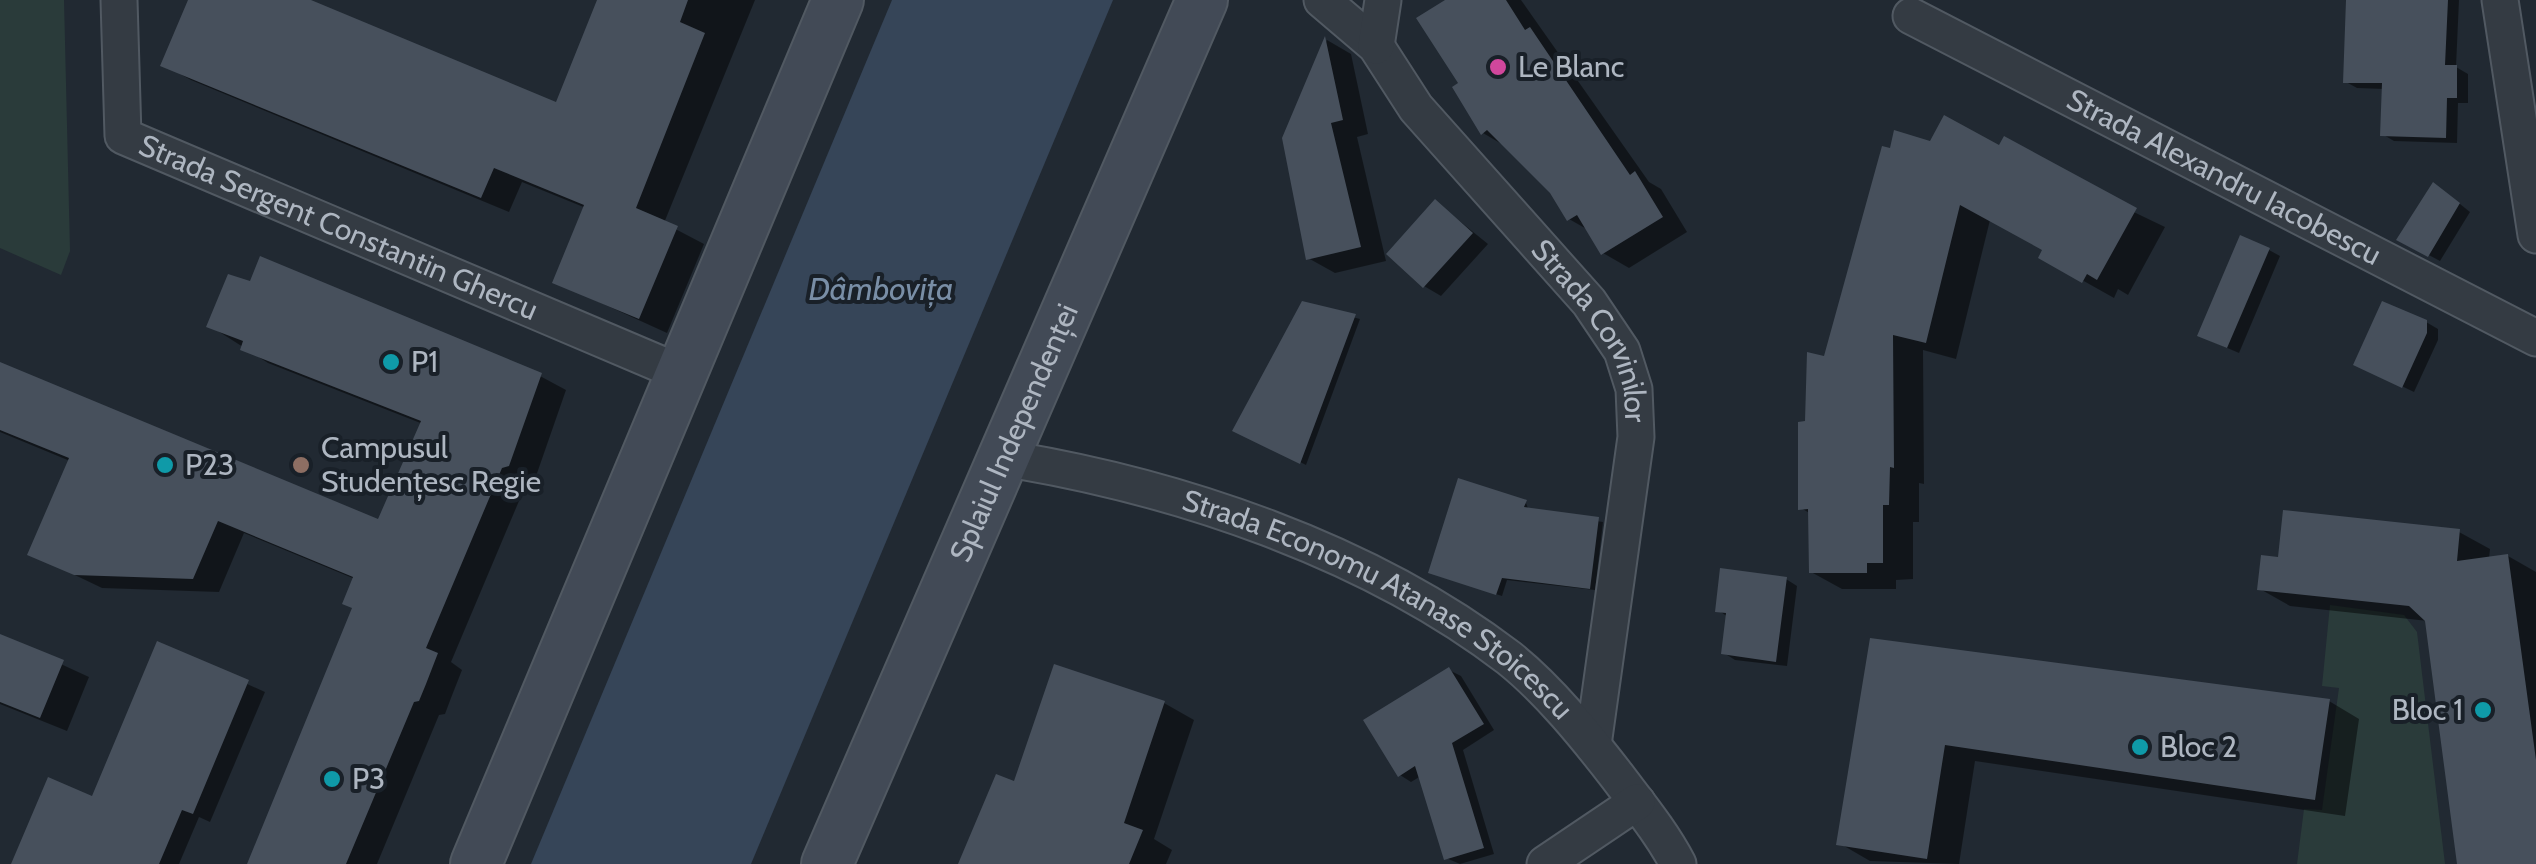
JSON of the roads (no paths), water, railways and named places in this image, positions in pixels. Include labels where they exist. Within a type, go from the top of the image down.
[{"type":"main road","points":[[476,864],[838,0]]},
{"type":"main road","name":"Splaiul Independenței","points":[[827,864],[1202,0]]},
{"type":"street","name":"Strada Sergent Constantin Ghercu","points":[[119,0],[123,136],[680,372]]},
{"type":"street","name":"Strada Corvinilor","points":[[1322,0],[1376,46],[1416,108],[1589,302],[1622,351],[1630,376],[1636,437],[1593,745]]},
{"type":"street","points":[[1376,46],[1382,0]]},
{"type":"street","points":[[2500,0],[2536,236]]},
{"type":"street","name":"Strada Alexandru Iacobescu","points":[[1910,16],[2536,338]]},
{"type":"street","name":"Strada Economu Atanase Stoicescu","points":[[1003,458],[1065,468],[1273,527],[1326,550],[1454,622],[1511,660],[1593,745],[1678,864]]},
{"type":"street","points":[[1545,864],[1637,802]]},
{"type":"water","name":"Dâmbovița","points":[[892,0],[1113,0],[751,864],[531,864]]},
{"type":"place","name":"Le Blanc","points":[[1498,67]]},
{"type":"place","name":"P1","points":[[391,362]]},
{"type":"place","name":"P23","points":[[165,465]]},
{"type":"place","name":"Campusul Studențesc Regie","points":[[301,465]]},
{"type":"place","name":"Bloc 1","points":[[2483,710]]},
{"type":"place","name":"Bloc 2","points":[[2140,747]]},
{"type":"place","name":"P3","points":[[332,779]]}]
